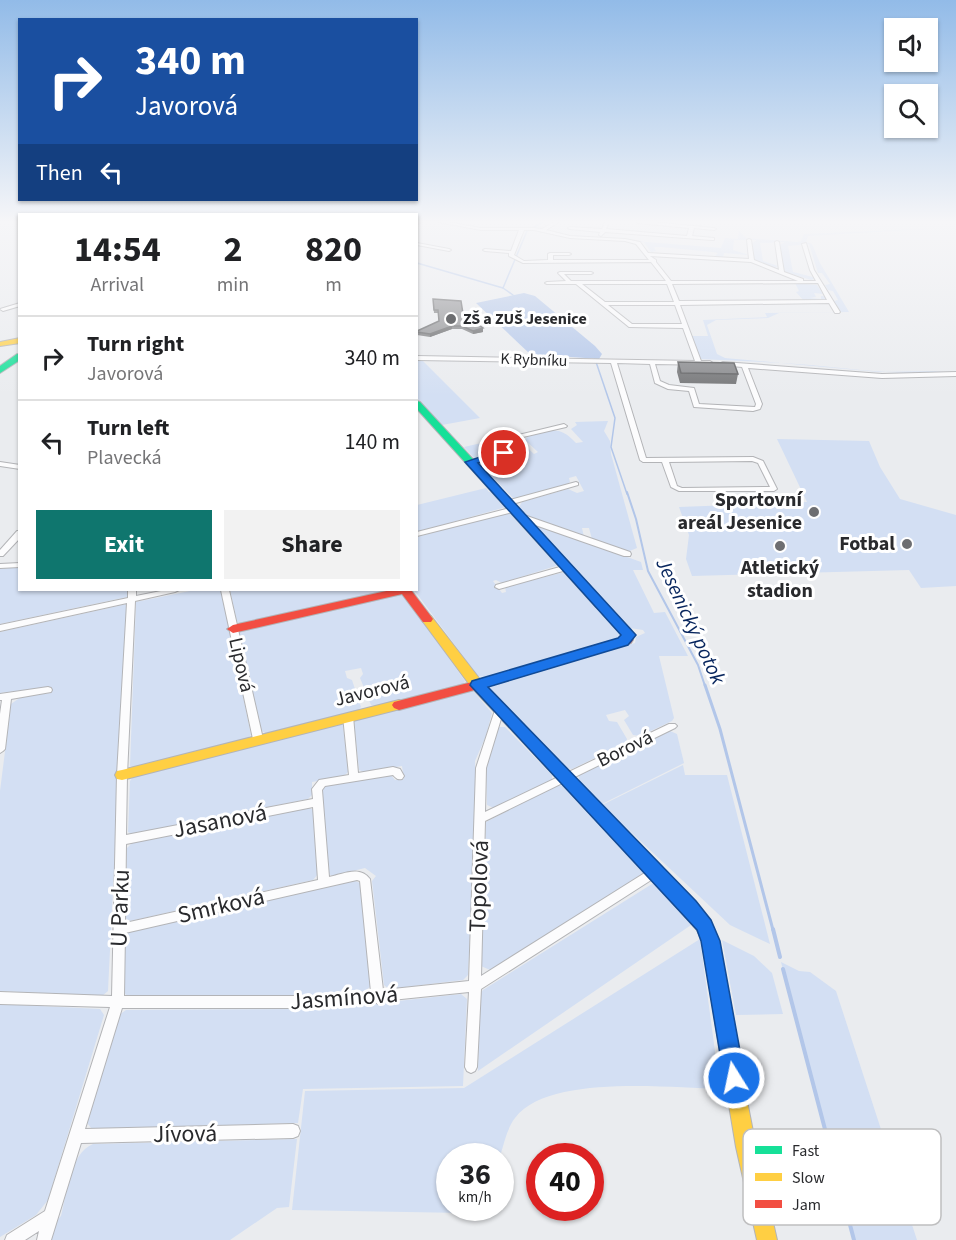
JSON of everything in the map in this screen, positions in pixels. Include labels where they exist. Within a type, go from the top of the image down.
[{"type":"street","points":[[802,280],[807,282]]},
{"type":"street","points":[[669,282],[683,326],[699,362]]},
{"type":"street","points":[[548,283],[820,282],[837,312]]},
{"type":"street","points":[[577,283],[631,326],[683,326]]},
{"type":"street","points":[[603,303],[831,301]]},
{"type":"street","points":[[3,309],[18,305]]},
{"type":"street","points":[[3,344],[18,340]]},
{"type":"street","points":[[3,344],[18,350]]},
{"type":"street","points":[[0,370],[18,357]]},
{"type":"street","name":"K Rybníku","points":[[418,358],[699,362],[882,376],[956,374]]},
{"type":"street","points":[[614,362],[642,460],[753,459],[761,462],[774,489],[681,490],[674,488],[665,460]]},
{"type":"street","points":[[652,362],[657,382],[668,387],[692,390],[696,406],[758,408],[759,404],[744,365]]},
{"type":"street","points":[[418,405],[567,567],[499,587]]},
{"type":"street","points":[[471,462],[503,454],[504,451],[497,444],[500,441],[564,426]]},
{"type":"street","points":[[0,464],[18,466]]},
{"type":"street","points":[[418,534],[515,510],[576,484]]},
{"type":"street","points":[[515,510],[627,554]]},
{"type":"street","points":[[0,554],[18,535]]},
{"type":"street","points":[[0,566],[18,565]]},
{"type":"street","name":"Javorová","points":[[122,776],[348,716],[477,685],[629,638],[567,567]]},
{"type":"street","points":[[0,628],[132,594],[164,591]]},
{"type":"street","name":"Lipová","points":[[225,591],[258,740]]},
{"type":"street","points":[[233,628],[400,591]]},
{"type":"street","points":[[406,591],[477,685],[704,926],[710,941],[743,1130]]},
{"type":"street","name":"U Parku","points":[[44,1240],[118,1002],[123,840],[122,776],[132,594]]},
{"type":"street","points":[[0,749],[4,696],[48,690]]},
{"type":"street","name":"Topolová","points":[[471,1066],[481,768],[499,709]]},
{"type":"street","points":[[348,716],[354,777]]},
{"type":"street","name":"Borová","points":[[481,818],[672,726]]},
{"type":"street","points":[[324,883],[318,786],[393,771],[399,776]]},
{"type":"street","name":"Jasanová","points":[[123,840],[318,802]]},
{"type":"street","name":"Jasmínová","points":[[0,998],[118,1002],[326,1002],[475,986],[655,872]]},
{"type":"street","name":"Smrková","points":[[119,928],[358,875],[365,879],[378,998]]},
{"type":"street","name":"Jívová","points":[[76,1136],[292,1131]]},
{"type":"street","points":[[12,1240],[51,1216]]},
{"type":"street","points":[[764,1225],[767,1240]]},
{"type":"shaded area","points":[[827,280],[830,280],[849,312],[779,313],[768,318],[716,320],[707,325],[717,354],[725,358],[779,363],[699,359],[691,336],[708,336],[703,320],[767,317],[765,313],[841,312],[834,301],[838,300],[833,291],[828,290],[825,285],[830,284]]},
{"type":"shaded area","points":[[795,283],[817,285],[823,294],[814,293],[816,297],[810,298],[821,299],[821,296],[824,296],[826,299],[804,301],[796,292],[799,291]]},
{"type":"shaded area","points":[[418,361],[423,361],[480,418],[442,425],[418,399]]},
{"type":"shaded area","points":[[779,363],[810,365],[886,372],[879,372]]},
{"type":"shaded area","points":[[944,371],[910,373],[886,372]]},
{"type":"shaded area","points":[[608,421],[604,431],[610,441],[611,454],[637,548],[627,552],[592,539],[589,528],[582,528],[584,537],[529,517],[519,507],[522,502],[568,489],[577,493],[584,491],[576,476],[569,478],[570,482],[567,484],[514,499],[479,463],[510,454],[502,445],[503,442],[520,441],[534,454],[538,452],[525,440],[527,437],[548,431],[559,431],[576,443],[583,442],[571,429],[577,425],[575,422]]},
{"type":"shaded area","name":"Sportovní areál Jesenice","points":[[777,439],[869,441],[880,467],[900,499],[956,515],[956,586],[921,588],[909,570],[692,576],[686,559],[689,535],[679,507],[807,502]]},
{"type":"shaded area","points":[[490,441],[500,451],[498,454],[475,459],[464,447]]},
{"type":"shaded area","points":[[486,488],[489,492],[493,491],[506,507],[418,532],[418,505]]},
{"type":"shaded area","points":[[507,513],[515,515],[559,565],[502,583],[493,581],[502,593],[506,592],[505,587],[565,572],[624,633],[621,640],[488,677],[478,676],[415,591],[418,591],[418,537]]},
{"type":"shaded area","points":[[532,523],[641,562],[643,570],[633,570],[654,613],[665,612],[688,656],[659,656],[674,718],[672,721],[640,736],[633,735],[624,720],[629,716],[625,710],[606,715],[609,721],[617,722],[627,739],[626,743],[572,769],[566,768],[490,690],[489,686],[635,643],[636,637],[645,633],[643,630],[630,628]]},
{"type":"shaded area","points":[[18,567],[18,591],[127,591],[127,597],[0,624],[0,569]]},
{"type":"shaded area","points":[[190,591],[221,591],[251,735],[248,738],[136,768],[130,766],[136,602]]},
{"type":"shaded area","points":[[230,591],[385,591],[241,623],[237,622]]},
{"type":"shaded area","points":[[398,593],[403,594],[465,681],[463,684],[376,706],[371,705],[360,678],[363,674],[361,668],[345,671],[347,678],[352,680],[361,707],[358,710],[266,733],[261,731],[239,632],[242,629]]},
{"type":"shaded area","points":[[127,604],[108,991],[102,996],[0,991],[0,791],[11,704],[21,697],[51,693],[52,687],[0,693],[0,632]]},
{"type":"shaded area","points":[[470,690],[492,713],[486,736],[475,761],[476,812],[468,975],[463,980],[389,989],[384,985],[372,881],[376,876],[365,868],[332,876],[327,873],[321,790],[325,786],[390,774],[395,780],[404,779],[402,766],[364,772],[359,770],[354,722],[357,718]]},
{"type":"shaded area","points":[[339,723],[343,725],[348,772],[344,776],[312,782],[312,795],[308,799],[132,834],[128,832],[130,781],[134,776]]},
{"type":"shaded area","points":[[499,727],[505,727],[552,775],[552,780],[494,808],[487,805],[486,763]]},
{"type":"shaded area","points":[[670,731],[677,734],[684,763],[602,804],[579,780],[579,775]]},
{"type":"shaded area","points":[[683,765],[685,775],[727,775],[770,944],[730,925],[602,805]]},
{"type":"shaded area","points":[[557,785],[563,786],[643,869],[643,875],[490,970],[481,966],[486,822]]},
{"type":"shaded area","points":[[309,808],[314,810],[318,874],[313,880],[130,921],[125,918],[127,848],[132,843]]},
{"type":"shaded area","points":[[355,881],[360,883],[371,986],[365,991],[327,996],[128,996],[122,992],[124,937],[129,932]]},
{"type":"shaded area","points":[[652,884],[659,885],[694,923],[478,1071],[480,994],[483,990]]},
{"type":"shaded area","points":[[700,939],[720,1089],[642,1086],[581,1089],[554,1095],[531,1104],[512,1122],[504,1143],[436,1143],[436,1213],[292,1210],[305,1091],[464,1088]]},
{"type":"shaded area","points":[[722,940],[754,956],[772,973],[783,1014],[736,1015]]},
{"type":"shaded area","points":[[781,962],[799,971],[810,972],[836,991],[881,1129],[824,1129]]},
{"type":"shaded area","points":[[461,994],[467,999],[463,1086],[303,1089],[298,1123],[92,1129],[87,1123],[119,1015],[126,1010],[326,1009]]},
{"type":"shaded area","points":[[0,1004],[100,1009],[104,1015],[48,1200],[36,1215],[0,1237]]},
{"type":"shaded area","points":[[297,1139],[289,1207],[277,1208],[230,1240],[50,1240],[54,1223],[61,1216],[74,1165],[85,1149],[93,1144]]},
{"type":"shaded area","points":[[849,1225],[912,1225],[917,1240],[853,1240]]},
{"type":"water","points":[[524,293],[535,296],[595,346],[602,354],[599,359],[530,354],[476,303]]},
{"type":"building","name":"ZŠ a ZUŠ Jesenice","points":[[433,299],[461,301],[464,320],[476,323],[483,328],[473,331],[462,326],[452,326],[430,334],[418,332],[439,321],[438,310],[434,310]]},
{"type":"building","points":[[678,362],[734,363],[738,374],[681,373]]},
{"type":"waterway","name":"Jesenický potok","points":[[475,280],[503,288]]},
{"type":"waterway","points":[[503,288],[506,280]]},
{"type":"waterway","name":"Jesenický potok","points":[[503,288],[513,295]]},
{"type":"waterway","name":"Jesenický potok","points":[[594,356],[615,418],[611,447],[627,494]]},
{"type":"waterway","name":"Jesenický potok","points":[[627,492],[648,571],[698,665],[705,686]]},
{"type":"waterway","name":"Jesenický potok","points":[[705,685],[720,729],[773,930]]},
{"type":"waterway","name":"Jesenický potok","points":[[773,929],[780,957]]},
{"type":"waterway","name":"Jesenický potok","points":[[783,969],[825,1129]]},
{"type":"waterway","name":"Jesenický potok","points":[[850,1225],[854,1240]]},
{"type":"traffic: fast","points":[[0,370],[18,357]]},
{"type":"traffic: fast","points":[[418,405],[600,604]]},
{"type":"traffic: slow","points":[[0,344],[18,340]]},
{"type":"traffic: slow","points":[[427,619],[477,685],[661,878]]},
{"type":"traffic: slow","points":[[122,775],[399,705]]},
{"type":"traffic: slow","points":[[733,1075],[743,1130]]},
{"type":"traffic: slow","points":[[764,1225],[767,1240]]},
{"type":"traffic: jam","points":[[233,629],[401,591]]},
{"type":"traffic: jam","points":[[406,591],[427,619]]},
{"type":"traffic: jam","points":[[399,705],[477,685],[627,640],[627,633],[600,604]]},
{"type":"traffic: jam","points":[[661,878],[704,926],[710,941],[733,1075]]},
{"type":"place","name":"ZŠ a ZUŠ Jesenice","points":[[451,319]]},
{"type":"place","name":"Sportovní areál Jesenice","points":[[814,512]]},
{"type":"place","name":"Fotbal","points":[[907,544]]},
{"type":"place","name":"Atletický stadion","points":[[780,546]]},
{"type":"route","points":[[504,453],[471,462],[629,635],[629,638],[623,642],[477,685],[689,907],[704,926],[710,941],[734,1078]]}]
